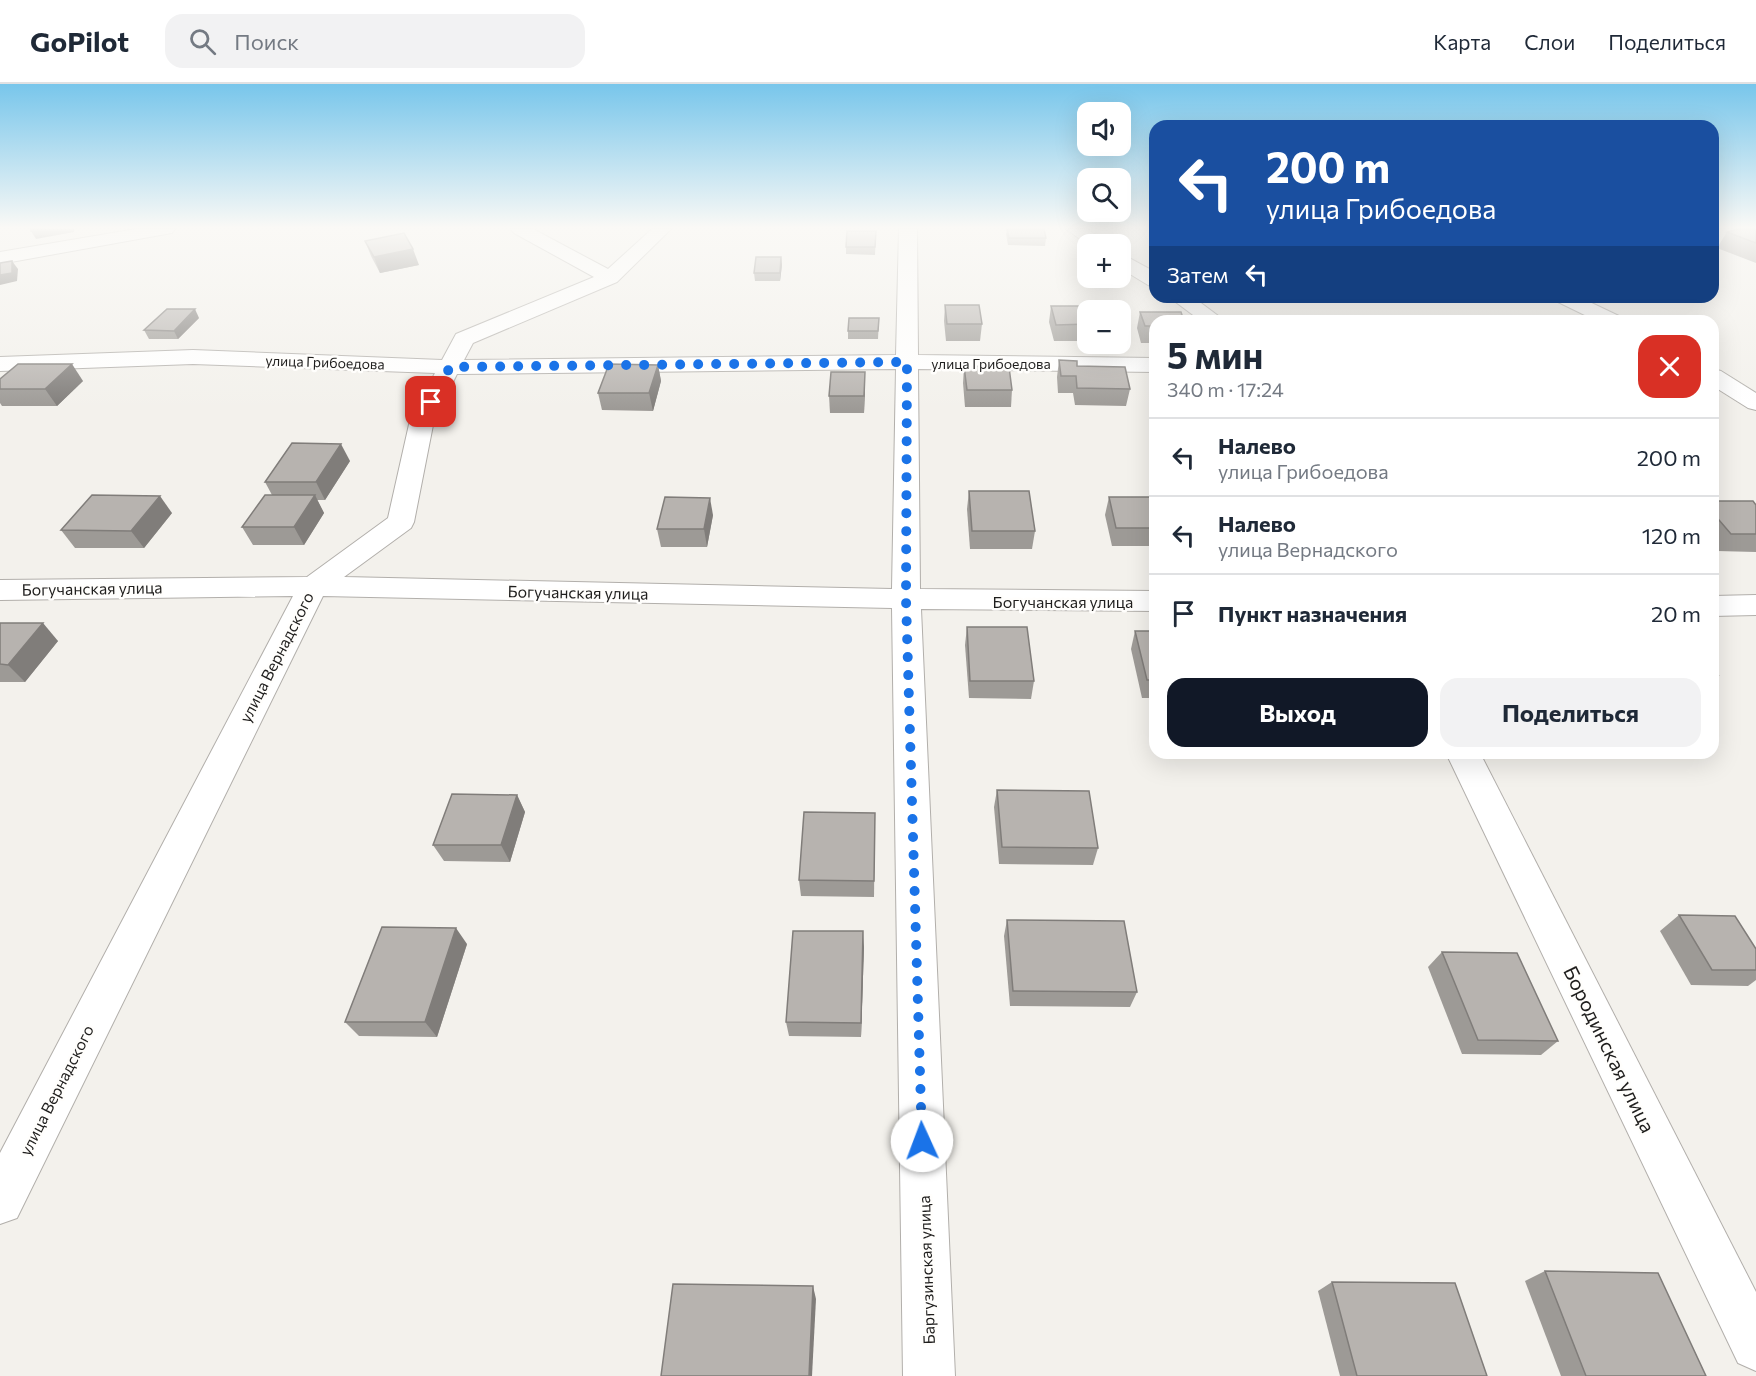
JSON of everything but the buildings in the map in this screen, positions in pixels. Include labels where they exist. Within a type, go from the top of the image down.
[{"type":"street","name":"улица Вернадского","points":[[0,1201],[313,586],[401,522],[422,420],[464,339],[583,289]]},
{"type":"street","name":"Баргузинская улица","points":[[908,289],[906,599],[929,1376]]},
{"type":"street","points":[[1188,303],[1206,315]]},
{"type":"street","points":[[1576,303],[1601,315]]},
{"type":"street","name":"улица Грибоедова","points":[[0,364],[192,357],[450,367],[907,362],[1149,364]]},
{"type":"street","points":[[1719,380],[1756,403]]},
{"type":"street","name":"Богучанская улица","points":[[0,590],[313,586],[906,599],[1149,601]]},
{"type":"street","points":[[1719,606],[1756,605]]},
{"type":"street","name":"Бородинская улица","points":[[1466,759],[1756,1345]]},
{"type":"route","points":[[431,402],[450,367],[907,362],[906,599],[922,1141]]}]
